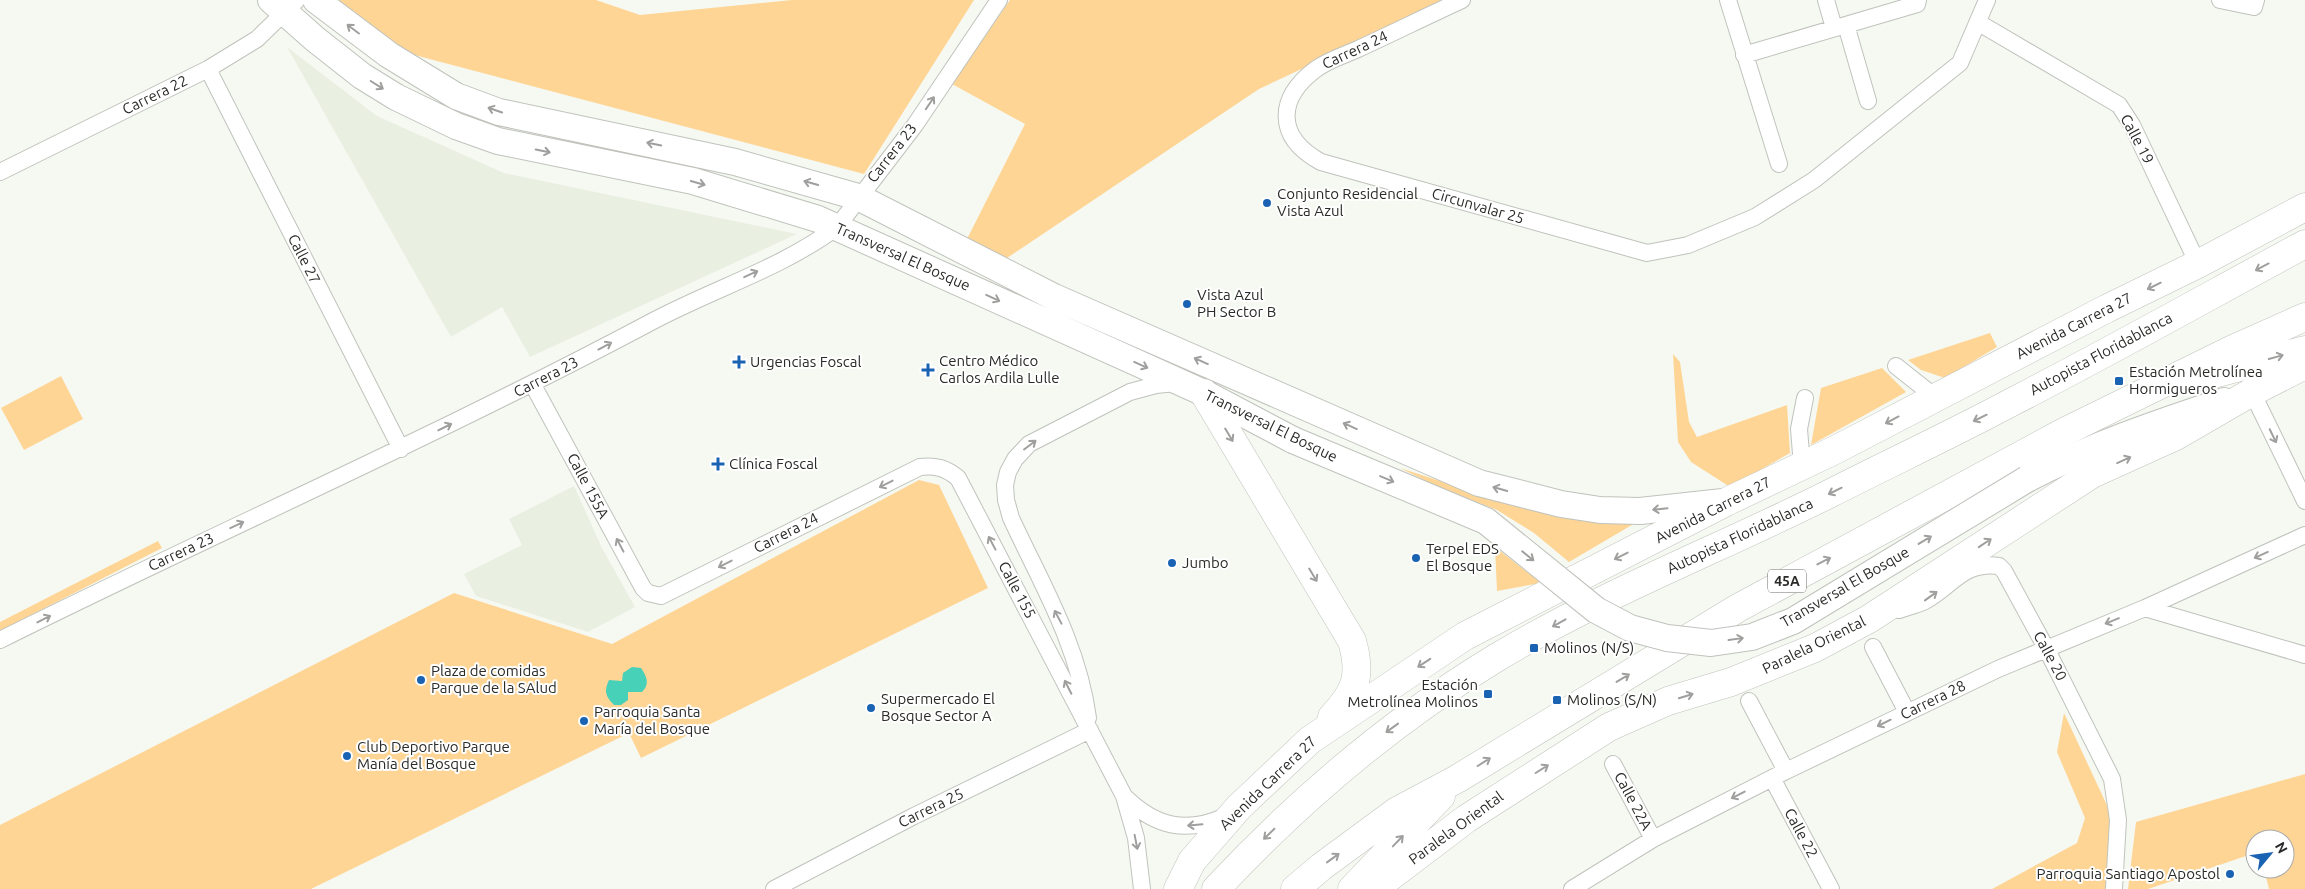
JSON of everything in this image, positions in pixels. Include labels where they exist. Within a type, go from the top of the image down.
[{"type":"highway","name":"Avenida Carrera 27","points":[[1178,889],[1192,861],[1239,807],[1310,740],[1465,636],[1726,502],[1936,398],[2305,207]]},
{"type":"highway","name":"Autopista Floridablanca","points":[[1216,889],[1254,848],[1310,795],[1370,745],[1432,699],[1497,657],[1564,620],[1746,535],[2013,402],[2305,244]]},
{"type":"highway","points":[[2013,402],[2106,309]]},
{"type":"highway","name":"45A","points":[[1295,889],[1321,867],[1397,811],[1458,779],[1738,608],[2064,432],[2233,348],[2305,317]]},
{"type":"highway","points":[[2145,393],[2305,350]]},
{"type":"highway","points":[[2252,392],[2305,365]]},
{"type":"highway","name":"Paralela Oriental","points":[[1374,889],[1466,819],[1609,727],[1668,701],[1731,682],[1815,648],[1869,619],[2092,474],[2176,436],[2252,392]]},
{"type":"highway","points":[[1204,393],[1352,641],[1358,667],[1355,684],[1345,703],[1310,740]]},
{"type":"highway","points":[[1352,889],[1458,779]]},
{"type":"main road","name":"Transversal El Bosque","points":[[316,0],[406,66],[456,96],[499,112],[735,162],[858,197],[1054,297],[1479,483],[1561,504],[1600,510],[1640,511],[1726,502]]},
{"type":"main road","name":"Transversal El Bosque","points":[[284,4],[362,76],[396,98],[456,126],[498,141],[693,181],[837,227],[1178,383],[1204,393],[1294,440],[1486,521],[1596,610],[1630,628],[1668,638],[1711,643],[1752,637],[1793,621],[2027,479],[2070,458],[2181,415],[2252,392]]},
{"type":"street","name":"Carrera 23","points":[[0,640],[182,551],[533,385],[686,303],[789,256],[837,227],[858,197],[915,125],[998,0]]},
{"type":"street","name":"Carrera 24","points":[[1290,132],[1286,115],[1291,94],[1317,68],[1462,0]]},
{"type":"street","points":[[1728,0],[1780,164]]},
{"type":"street","points":[[1826,0],[1840,27],[1868,101]]},
{"type":"street","points":[[1744,55],[1917,4],[1918,0]]},
{"type":"street","points":[[1979,23],[1987,0]]},
{"type":"street","points":[[2220,0],[2254,7],[2256,0]]},
{"type":"street","name":"Carrera 22","points":[[0,172],[208,69],[258,39],[284,4]]},
{"type":"street","name":"Circunvalar 25","points":[[1290,132],[1303,152],[1321,162],[1647,254],[1688,245],[1755,217],[1814,180],[1960,63],[1979,23]]},
{"type":"street","name":"Calle 19","points":[[1979,23],[2119,105],[2132,125],[2198,264]]},
{"type":"street","name":"Calle 27","points":[[208,69],[401,449]]},
{"type":"street","points":[[1896,366],[1936,398]]},
{"type":"street","name":"Calle 155","points":[[1090,730],[1084,685],[1075,656],[1011,518],[1006,500],[1005,485],[1014,459],[1029,444],[1130,392],[1156,385],[1178,383]]},
{"type":"street","name":"Calle 155A","points":[[533,385],[643,588]]},
{"type":"street","points":[[2252,392],[2305,502]]},
{"type":"street","points":[[1802,466],[1800,429],[1806,398]]},
{"type":"street","name":"Carrera 24","points":[[643,588],[654,596],[662,596],[910,472],[930,466]]},
{"type":"street","name":"Calle 155","points":[[930,466],[942,468],[958,478],[1124,796],[1136,838],[1142,889]]},
{"type":"street","name":"Carrera 28","points":[[1572,889],[1653,839],[1779,774],[1907,712],[2046,648],[2144,608],[2305,535]]},
{"type":"street","name":"Calle 20","points":[[1869,619],[1924,601],[1968,569],[1986,564],[1999,566],[2046,648],[2112,779],[2118,820],[2114,889]]},
{"type":"street","points":[[2144,608],[2305,655]]},
{"type":"street","points":[[1873,647],[1907,712]]},
{"type":"street","name":"Calle 22","points":[[1749,701],[1779,774],[1831,889]]},
{"type":"street","name":"Carrera 25","points":[[774,889],[914,816],[1090,730]]},
{"type":"street","name":"Calle 22A","points":[[1614,764],[1653,839]]},
{"type":"street","name":"Calle 155","points":[[1124,796],[1140,812],[1160,822],[1182,826],[1204,824],[1225,816],[1239,807]]},
{"type":"shaded area","points":[[333,0],[596,0],[640,15],[792,0],[974,0],[864,174],[403,52]]},
{"type":"shaded area","points":[[1010,0],[1449,0],[1259,89],[1007,258],[965,243],[1025,124],[952,84]]},
{"type":"shaded area","points":[[287,47],[377,116],[504,173],[797,234],[530,357],[502,307],[451,337]]},
{"type":"shaded area","points":[[1990,333],[1997,347],[1945,378],[1921,370],[1908,360]]},
{"type":"shaded area","points":[[1673,354],[1680,362],[1689,422],[1697,437],[1787,405],[1790,453],[1730,487],[1691,462],[1678,442]]},
{"type":"shaded area","points":[[1882,368],[1906,392],[1811,445],[1821,388]]},
{"type":"shaded area","points":[[61,376],[83,419],[24,450],[1,408]]},
{"type":"shaded area","points":[[1400,468],[1477,493],[1642,519],[1569,562],[1534,533],[1497,510],[1436,486]]},
{"type":"shaded area","points":[[919,480],[939,485],[988,588],[641,758],[629,733],[311,889],[0,889],[0,825],[454,593],[612,644]]},
{"type":"shaded area","points":[[574,486],[602,548],[635,607],[588,632],[476,596],[464,574],[522,545],[509,519]]},
{"type":"shaded area","points":[[158,541],[162,548],[0,631],[0,622]]},
{"type":"shaded area","points":[[1495,547],[1541,583],[1497,591]]},
{"type":"shaded area","points":[[632,667],[641,668],[646,677],[646,686],[642,692],[628,692],[628,700],[621,705],[614,705],[606,693],[609,680],[622,681],[623,673]]},
{"type":"shaded area","points":[[2064,713],[2112,816],[2111,889],[1992,889],[2077,843],[2085,818],[2057,752]]},
{"type":"shaded area","points":[[2305,774],[2305,889],[2269,889],[2266,879],[2295,879],[2295,829],[2245,829],[2245,856],[2148,889],[2128,889],[2136,822]]},
{"type":"place","name":"Conjunto Residencial Vista Azul","points":[[1267,203]]},
{"type":"place","name":"Vista Azul PH Sector B","points":[[1187,304]]},
{"type":"place","name":"Urgencias Foscal","points":[[739,362]]},
{"type":"place","name":"Centro Médico Carlos Ardila Lulle","points":[[928,370]]},
{"type":"place","name":"Estación Metrolínea Hormigueros","points":[[2119,381]]},
{"type":"place","name":"Clínica Foscal","points":[[718,464]]},
{"type":"place","name":"Terpel EDS El Bosque","points":[[1416,558]]},
{"type":"place","name":"Jumbo","points":[[1172,563]]},
{"type":"place","name":"Molinos (N/S)","points":[[1534,648]]},
{"type":"place","name":"Plaza de comidas Parque de la SAlud","points":[[421,680]]},
{"type":"place","name":"Estación Metrolínea Molinos","points":[[1488,694]]},
{"type":"place","name":"Molinos (S/N)","points":[[1557,700]]},
{"type":"place","name":"Supermercado El Bosque Sector A","points":[[871,708]]},
{"type":"place","name":"Parroquia Santa María del Bosque","points":[[584,721]]},
{"type":"place","name":"Club Deportivo Parque Manía del Bosque","points":[[347,756]]},
{"type":"place","name":"Parroquia Santiago Apostol","points":[[2230,874]]}]
